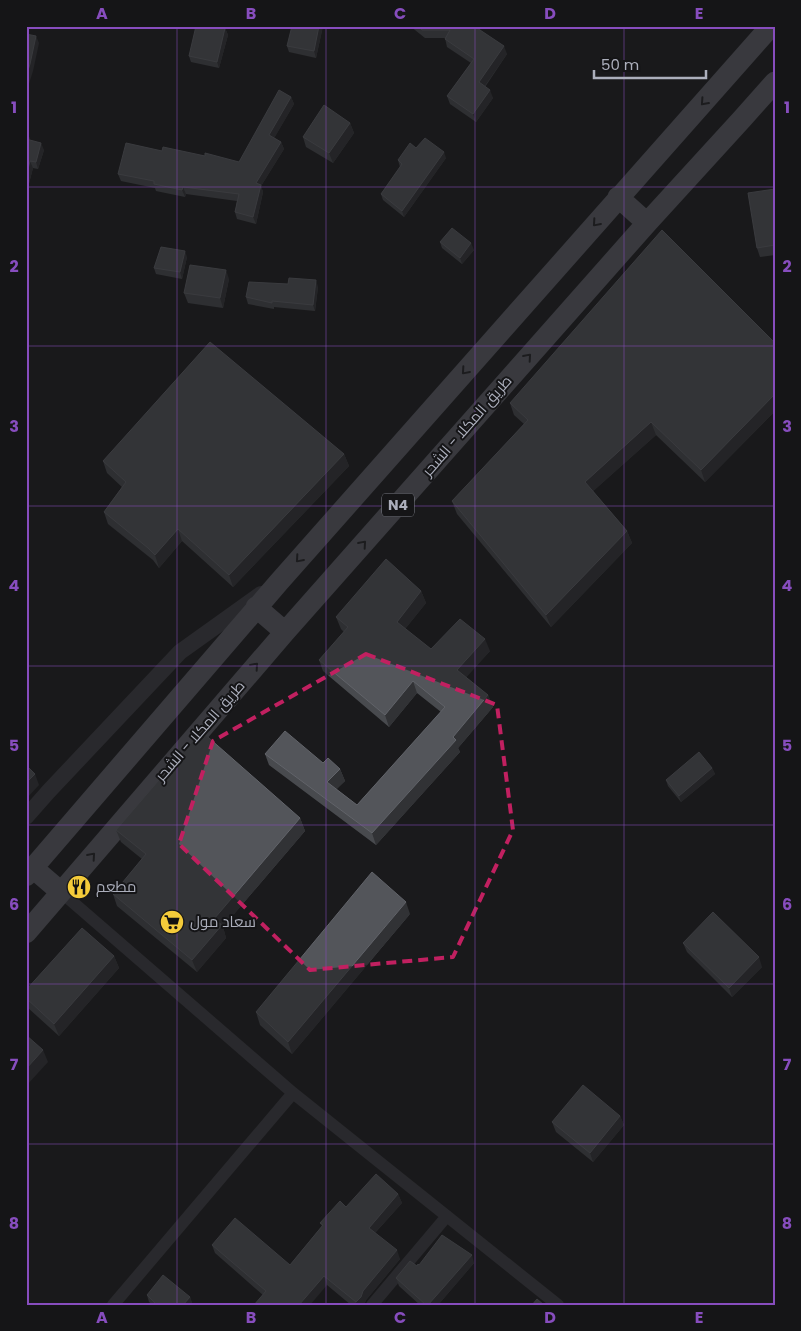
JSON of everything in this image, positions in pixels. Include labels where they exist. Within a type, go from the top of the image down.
[{"type":"highway","name":"N4","points":[[30,872],[256,608],[771,26]]},
{"type":"highway","name":"طريق المكلا - الشحر","points":[[26,933],[285,632],[647,223],[775,82]]},
{"type":"highway","points":[[618,197],[647,223]]},
{"type":"highway","points":[[256,608],[285,632]]},
{"type":"highway","points":[[30,872],[61,892]]},
{"type":"street","points":[[26,817],[180,652],[279,582]]},
{"type":"street","points":[[61,892],[293,1092],[558,1305]]},
{"type":"street","points":[[113,1305],[293,1092]]},
{"type":"street","points":[[372,1305],[447,1216]]},
{"type":"highlighted area","points":[[366,654],[497,705],[513,830],[453,957],[310,970],[179,844],[213,741]]},
{"type":"building","points":[[196,26],[225,28],[217,62],[189,56]]},
{"type":"building","points":[[292,26],[319,26],[314,51],[287,46]]},
{"type":"building","points":[[418,26],[474,26],[504,46],[479,82],[490,90],[473,114],[447,96],[474,59],[445,39],[450,30],[422,30]]},
{"type":"building","points":[[26,34],[36,36],[26,77]]},
{"type":"building","points":[[279,90],[291,97],[269,135],[281,142],[256,183],[261,185],[253,217],[235,212],[239,194],[183,187],[182,190],[154,184],[154,181],[118,174],[126,143],[162,151],[163,147],[205,156],[205,153],[239,162]]},
{"type":"building","points":[[324,105],[350,123],[329,153],[303,137]]},
{"type":"building","points":[[425,138],[444,152],[402,211],[381,194],[402,164],[398,160],[410,143],[416,148]]},
{"type":"building","points":[[26,139],[41,143],[36,162],[30,161],[26,178]]},
{"type":"building","points":[[775,189],[775,245],[757,248],[748,193]]},
{"type":"building","points":[[452,228],[471,243],[460,258],[440,242]]},
{"type":"building","points":[[662,230],[775,343],[775,394],[701,470],[651,422],[585,482],[627,531],[546,615],[452,501],[528,420],[510,403]]},
{"type":"building","points":[[161,247],[185,251],[180,272],[154,268]]},
{"type":"building","points":[[190,265],[226,270],[220,298],[184,293]]},
{"type":"building","points":[[289,278],[316,280],[313,305],[272,301],[272,303],[246,297],[249,282],[288,284]]},
{"type":"building","points":[[210,342],[344,454],[229,575],[178,529],[155,555],[104,512],[126,482],[103,461]]},
{"type":"building","points":[[386,559],[421,591],[397,622],[431,649],[460,619],[485,639],[457,670],[488,695],[453,737],[456,740],[372,833],[265,754],[285,731],[323,763],[328,758],[340,769],[327,782],[357,805],[445,707],[413,681],[385,715],[319,660],[348,627],[336,617]]},
{"type":"building","points":[[201,731],[300,818],[214,919],[222,925],[192,960],[113,894],[146,854],[116,830]]},
{"type":"building","points":[[699,752],[712,768],[679,796],[666,780]]},
{"type":"building","points":[[26,765],[35,774],[26,783]]},
{"type":"building","points":[[372,872],[406,902],[288,1042],[256,1012]]},
{"type":"building","points":[[713,912],[759,957],[729,988],[683,943]]},
{"type":"building","points":[[82,928],[114,956],[54,1024],[26,998],[26,990]]},
{"type":"building","points":[[26,1035],[43,1050],[26,1069]]},
{"type":"building","points":[[583,1085],[620,1116],[590,1153],[552,1122]]},
{"type":"building","points":[[376,1174],[398,1194],[369,1228],[397,1250],[363,1291],[361,1297],[356,1302],[324,1276],[299,1305],[254,1305],[266,1291],[212,1245],[235,1218],[290,1265],[323,1225],[320,1223],[340,1201],[346,1207]]},
{"type":"building","points":[[442,1235],[472,1255],[426,1305],[396,1278],[410,1261],[417,1266],[419,1265]]},
{"type":"building","points":[[163,1275],[190,1297],[183,1305],[157,1305],[147,1295]]},
{"type":"building","points":[[537,1299],[544,1305],[532,1305]]},
{"type":"place","name":"مطعم","points":[[79,887]]},
{"type":"place","name":"سعاد مول","points":[[172,922]]}]
